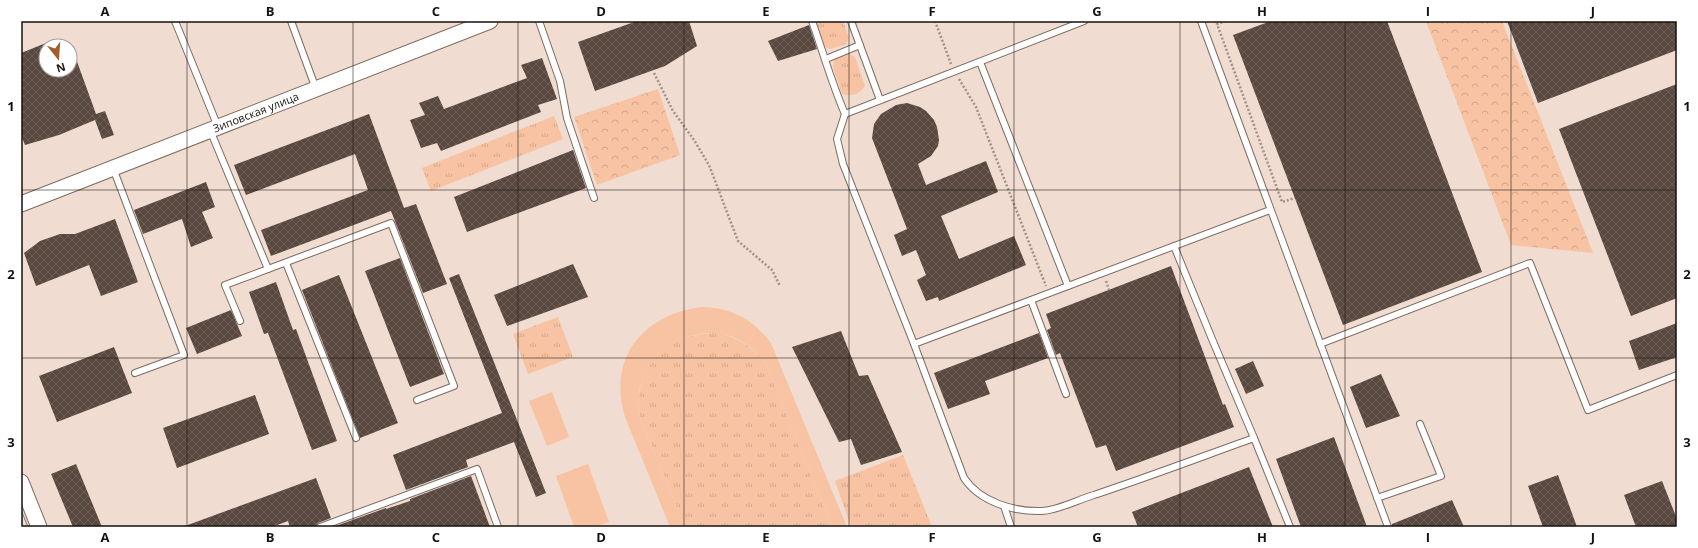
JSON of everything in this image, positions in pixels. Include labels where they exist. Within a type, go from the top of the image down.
[{"type":"street","name":"Зиповская улица","points":[[21,204],[490,21]]},
{"type":"street","points":[[21,482],[39,527]]},
{"type":"lane","points":[[175,21],[214,129],[268,269]]},
{"type":"lane","points":[[291,21],[316,89]]},
{"type":"lane","points":[[539,21],[560,81],[567,118],[594,198]]},
{"type":"lane","points":[[812,21],[826,58],[836,94],[845,114],[837,139],[842,164],[914,344],[964,478],[969,486],[978,494],[1004,506],[1018,509],[1048,510],[1254,438]]},
{"type":"lane","points":[[851,21],[880,100]]},
{"type":"lane","points":[[845,114],[1084,21]]},
{"type":"lane","points":[[1201,21],[1388,527]]},
{"type":"lane","points":[[826,58],[860,45]]},
{"type":"lane","points":[[980,62],[1068,286]]},
{"type":"lane","points":[[113,168],[184,355],[135,373]]},
{"type":"lane","points":[[914,344],[1174,246],[1271,213]]},
{"type":"lane","points":[[240,321],[225,285],[391,224],[454,386],[417,400]]},
{"type":"lane","points":[[1174,246],[1290,527]]},
{"type":"lane","points":[[286,262],[356,438]]},
{"type":"lane","points":[[1320,344],[1530,263],[1588,410],[1677,376]]},
{"type":"lane","points":[[1031,300],[1066,394]]},
{"type":"lane","points":[[1377,498],[1440,476],[1420,424]]},
{"type":"lane","points":[[320,527],[477,469],[498,527]]},
{"type":"lane","points":[[1004,506],[1011,527]]},
{"type":"path","points":[[935,21],[954,72],[976,106],[1049,294]]},
{"type":"path","points":[[1226,21],[1217,24],[1282,202]]},
{"type":"path","points":[[654,73],[673,111],[694,140],[709,165],[738,241],[772,270],[780,286]]},
{"type":"path","points":[[1271,213],[1282,202],[1295,198]]},
{"type":"path","points":[[1099,283],[1113,278]]},
{"type":"path","points":[[1106,280],[1109,290]]},
{"type":"green space","points":[[815,21],[843,21],[849,38],[846,44],[831,49],[825,47]]},
{"type":"green space","points":[[1426,21],[1502,21],[1593,253],[1511,245]]},
{"type":"green space","points":[[849,54],[855,57],[865,86],[858,93],[852,95],[842,94],[833,67],[834,59]]},
{"type":"green space","points":[[658,89],[680,155],[597,185],[574,117]]},
{"type":"green space","points":[[554,116],[563,139],[431,191],[422,168]]},
{"type":"green space","points":[[702,307],[723,310],[741,316],[757,327],[771,343],[847,527],[832,527],[766,364],[754,351],[741,341],[730,336],[714,333],[698,334],[682,339],[668,347],[656,358],[647,371],[640,386],[638,409],[642,422],[685,527],[670,527],[625,417],[621,396],[621,376],[626,358],[635,342],[647,329],[663,319],[681,311]]},
{"type":"green space","points":[[558,317],[573,357],[528,374],[513,334]]},
{"type":"green space","points":[[719,333],[745,344],[766,364],[832,527],[685,527],[644,428],[638,409],[639,395],[646,371],[663,349],[670,344],[694,335]]},
{"type":"green space","points":[[552,392],[569,437],[547,446],[529,401]]},
{"type":"green space","points":[[903,455],[932,527],[851,527],[835,481]]},
{"type":"green space","points":[[588,464],[609,522],[594,527],[574,527],[556,476]]},
{"type":"building","points":[[637,21],[689,21],[697,46],[665,66],[595,91],[578,42]]},
{"type":"building","points":[[1271,21],[1387,21],[1482,272],[1343,325],[1233,35]]},
{"type":"building","points":[[1507,21],[1677,21],[1677,50],[1538,103]]},
{"type":"building","points":[[809,25],[817,49],[778,61],[768,41]]},
{"type":"building","points":[[38,46],[38,78],[78,78],[78,64],[96,114],[105,111],[114,135],[102,139],[95,120],[59,135],[25,145],[21,135],[21,53]]},
{"type":"building","points":[[542,58],[557,99],[538,105],[541,112],[441,151],[437,143],[421,148],[410,120],[425,115],[419,103],[438,96],[444,109],[527,78],[521,65]]},
{"type":"building","points":[[1677,84],[1677,298],[1631,316],[1559,129]]},
{"type":"building","points":[[907,103],[920,107],[926,111],[934,120],[937,127],[939,140],[938,146],[931,156],[918,164],[926,185],[986,161],[998,192],[941,216],[959,259],[1014,236],[1026,265],[939,301],[938,297],[926,301],[917,280],[926,275],[916,250],[902,256],[894,235],[907,229],[872,138],[874,124],[881,114],[896,105]]},
{"type":"building","points":[[369,114],[404,208],[416,204],[447,284],[423,293],[391,211],[271,256],[261,230],[368,190],[355,154],[246,195],[234,165]]},
{"type":"building","points":[[573,150],[586,188],[467,232],[454,197]]},
{"type":"building","points":[[206,182],[215,207],[202,212],[213,238],[191,247],[182,219],[143,234],[134,210]]},
{"type":"building","points":[[115,219],[138,282],[101,296],[89,265],[36,286],[24,253],[40,241],[60,234],[75,234]]},
{"type":"building","points":[[400,258],[444,374],[410,387],[365,271]]},
{"type":"building","points":[[573,264],[588,297],[507,326],[494,295]]},
{"type":"building","points":[[1171,266],[1223,405],[1225,404],[1234,427],[1116,471],[1106,445],[1096,448],[1060,353],[1056,355],[1047,330],[1051,328],[1046,314]]},
{"type":"building","points":[[459,274],[546,493],[536,497],[514,442],[466,460],[468,467],[406,490],[393,455],[502,413],[449,278]]},
{"type":"building","points":[[339,275],[398,423],[360,438],[302,290]]},
{"type":"building","points":[[276,282],[293,330],[296,329],[337,441],[312,450],[268,333],[264,334],[249,292]]},
{"type":"building","points":[[231,310],[242,336],[197,354],[186,328]]},
{"type":"building","points":[[1677,323],[1677,357],[1639,370],[1629,341]]},
{"type":"building","points":[[841,331],[859,376],[868,375],[902,452],[861,465],[851,439],[839,442],[792,347]]},
{"type":"building","points":[[1039,333],[1048,358],[985,381],[990,394],[948,409],[934,373]]},
{"type":"building","points":[[114,347],[132,393],[57,422],[39,376]]},
{"type":"building","points":[[1253,361],[1264,386],[1246,394],[1235,369]]},
{"type":"building","points":[[1381,374],[1400,416],[1366,428],[1350,387]]},
{"type":"building","points":[[255,395],[269,434],[177,468],[163,428]]},
{"type":"building","points":[[1334,437],[1367,527],[1301,527],[1276,459]]},
{"type":"building","points":[[76,464],[102,527],[73,527],[51,474]]},
{"type":"building","points":[[1249,467],[1273,527],[1138,527],[1132,512]]},
{"type":"building","points":[[1558,475],[1577,527],[1543,527],[1528,486]]},
{"type":"building","points":[[471,476],[490,527],[333,527],[410,501],[410,499]]},
{"type":"building","points":[[316,478],[331,518],[318,523],[316,527],[290,527],[288,521],[272,527],[185,527],[185,526]]},
{"type":"building","points":[[1662,481],[1677,519],[1677,527],[1636,527],[1624,495]]},
{"type":"building","points":[[1452,500],[1464,527],[1392,527],[1392,524]]},
{"type":"tram line","points":[[21,510],[28,527]]}]
